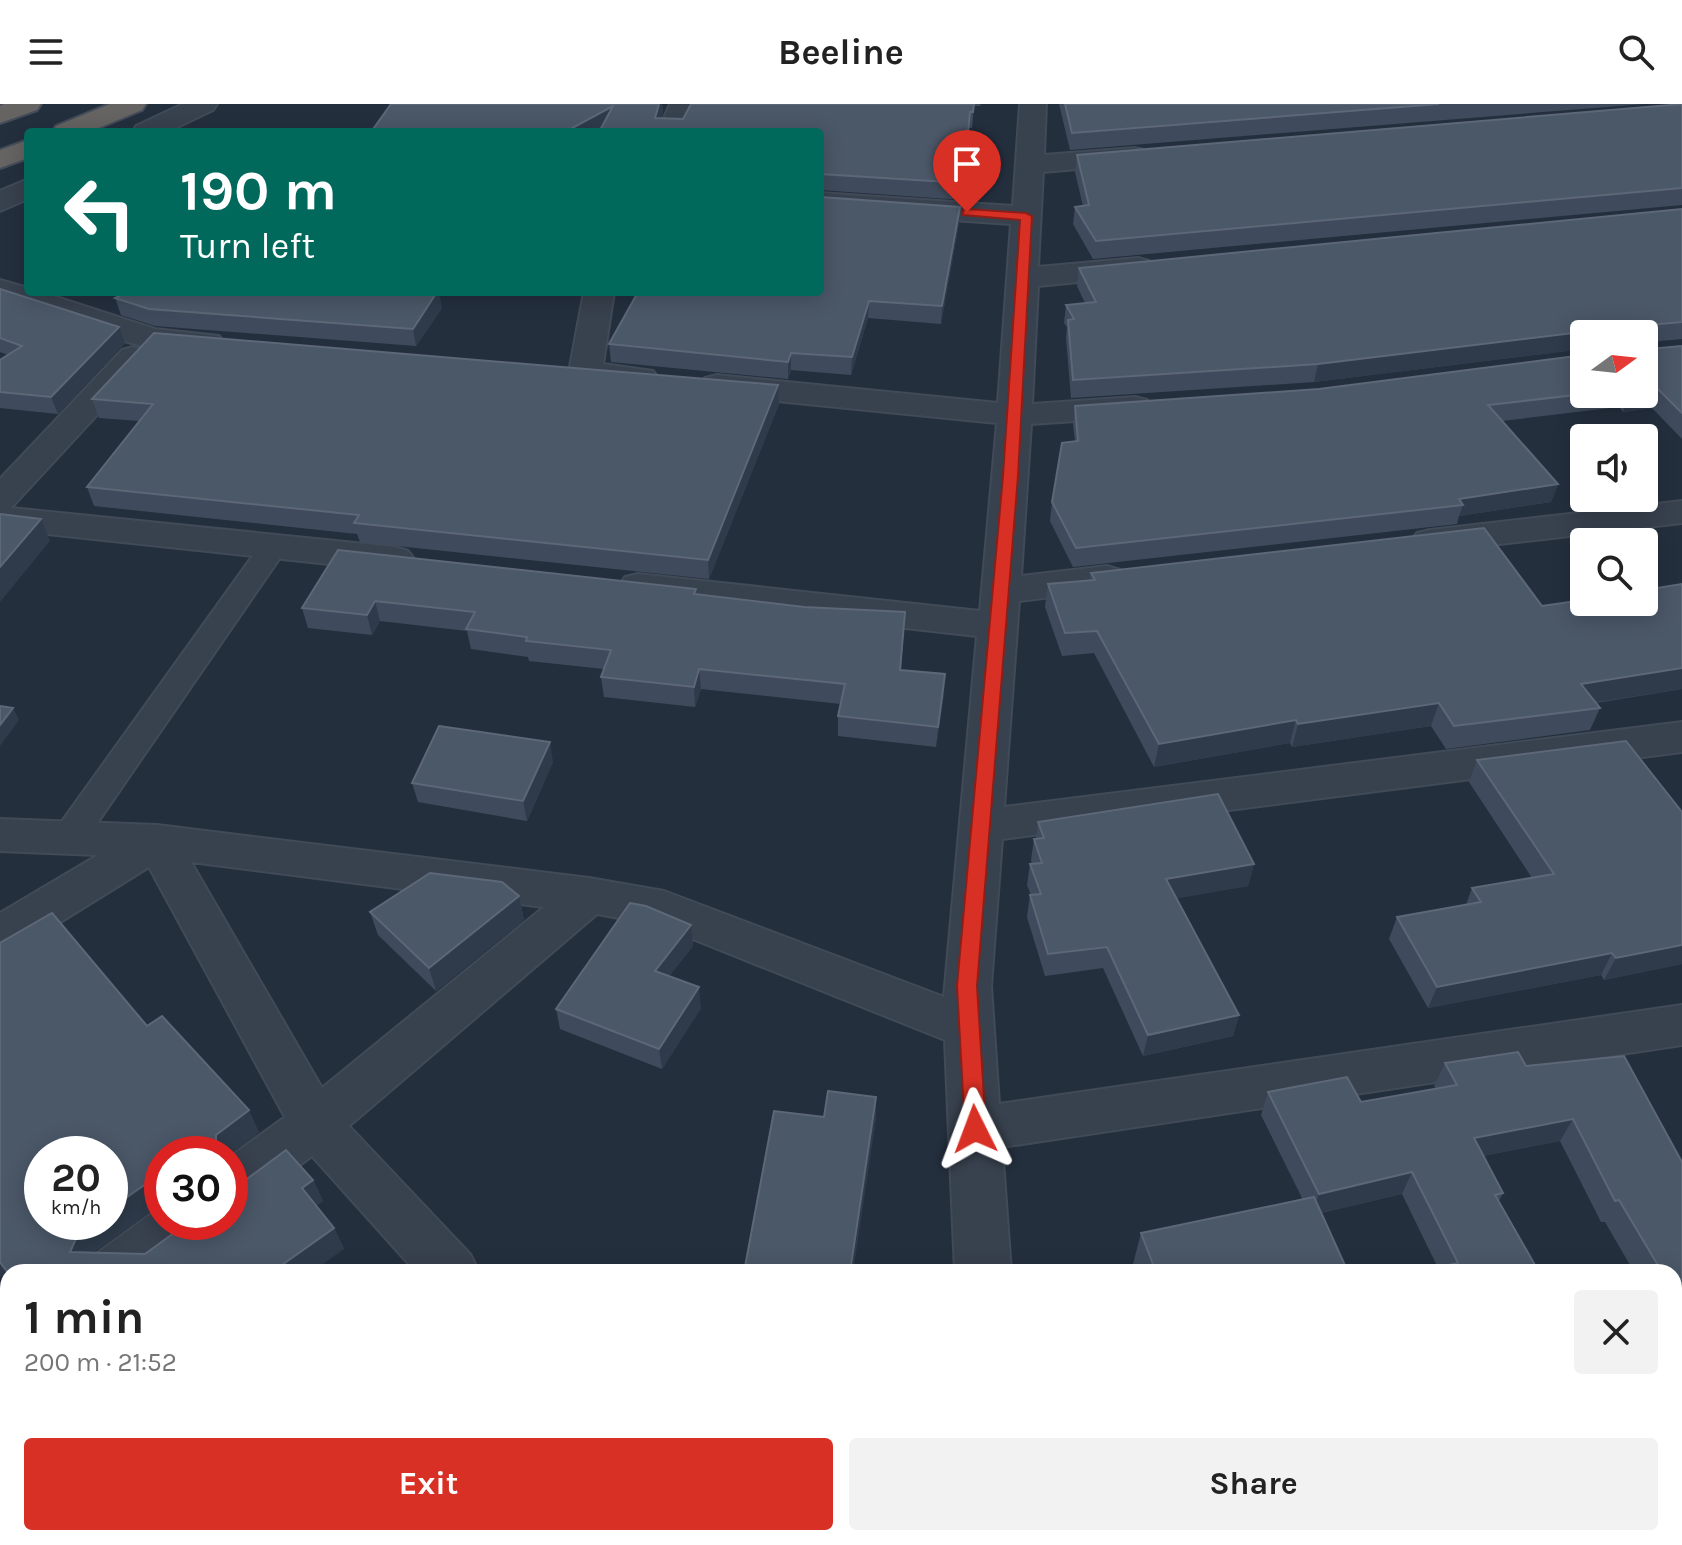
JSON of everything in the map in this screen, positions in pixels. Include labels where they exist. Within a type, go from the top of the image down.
[{"type":"highway","points":[[0,115],[28,104]]},
{"type":"highway","points":[[76,128],[133,104]]},
{"type":"highway","points":[[0,160],[24,150]]},
{"type":"street","points":[[154,128],[204,104]]},
{"type":"street","points":[[673,128],[683,104]]},
{"type":"street","points":[[983,1264],[967,986],[1014,415],[1033,104]]},
{"type":"street","points":[[1029,165],[1156,154]]},
{"type":"street","points":[[0,202],[24,190]]},
{"type":"street","points":[[824,202],[1026,216]]},
{"type":"street","points":[[1024,278],[1165,265]]},
{"type":"street","points":[[0,289],[151,338],[244,345]]},
{"type":"street","points":[[598,296],[570,371],[1014,415],[1172,404]]},
{"type":"street","points":[[0,500],[151,338]]},
{"type":"street","points":[[1396,545],[1682,512]]},
{"type":"street","points":[[0,518],[435,564]]},
{"type":"street","points":[[607,583],[999,608],[1142,574]]},
{"type":"street","points":[[981,826],[1682,737]]},
{"type":"street","points":[[0,835],[157,841],[589,895],[664,909],[969,1028]]},
{"type":"street","points":[[0,936],[157,841]]},
{"type":"street","points":[[157,841],[315,1124],[444,1264]]},
{"type":"street","points":[[248,1174],[315,1124],[589,895]]},
{"type":"street","points":[[975,1129],[1682,1025]]},
{"type":"street","points":[[126,1264],[159,1240]]},
{"type":"lane","points":[[70,836],[274,546]]},
{"type":"building","points":[[391,104],[659,104],[655,118],[683,119],[691,104],[974,104],[973,112],[970,112],[963,183],[824,174],[824,128],[601,128],[613,106],[572,128],[374,128]]},
{"type":"building","points":[[1065,104],[1439,104],[1072,133]]},
{"type":"building","points":[[1682,104],[1682,188],[1096,241],[1075,207],[1089,205],[1077,155]]},
{"type":"building","points":[[824,197],[960,207],[942,306],[869,301],[852,357],[791,353],[788,362],[609,344],[636,296],[824,296]]},
{"type":"building","points":[[1682,209],[1682,322],[1658,324],[1658,320],[1570,320],[1570,333],[1318,364],[1073,380],[1068,320],[1074,319],[1066,305],[1096,302],[1079,268]]},
{"type":"building","points":[[0,289],[119,327],[51,397],[0,392],[0,360],[22,346],[0,338]]},
{"type":"building","points":[[434,296],[413,329],[149,309],[115,298]]},
{"type":"building","points":[[154,333],[778,385],[708,560],[354,523],[359,515],[87,487],[153,404],[92,399]]},
{"type":"building","points":[[1682,346],[1682,413],[1659,390],[1658,348]]},
{"type":"building","points":[[1570,357],[1570,396],[1488,405],[1558,484],[1459,499],[1463,505],[1076,548],[1052,502],[1062,443],[1078,441],[1075,406],[1319,389]]},
{"type":"building","points":[[0,514],[41,519],[0,567]]},
{"type":"building","points":[[1484,528],[1542,606],[1570,602],[1570,616],[1658,616],[1658,588],[1682,584],[1682,668],[1581,684],[1600,708],[1454,726],[1439,703],[1298,724],[1296,720],[1159,744],[1097,631],[1065,633],[1048,584],[1095,580],[1091,573]]},
{"type":"building","points":[[338,550],[696,589],[694,594],[804,607],[905,612],[900,670],[945,674],[938,727],[838,716],[845,684],[699,669],[694,687],[601,677],[611,650],[526,641],[527,637],[466,629],[475,612],[375,601],[367,615],[302,608]]},
{"type":"building","points":[[0,706],[13,708],[0,725]]},
{"type":"building","points":[[439,726],[550,742],[523,801],[412,783]]},
{"type":"building","points":[[1626,741],[1682,812],[1682,945],[1616,958],[1612,953],[1437,987],[1397,917],[1481,902],[1472,888],[1554,874],[1477,760]]},
{"type":"building","points":[[1218,794],[1254,864],[1166,879],[1239,1015],[1148,1035],[1107,947],[1048,954],[1030,895],[1041,894],[1030,864],[1042,863],[1034,839],[1044,838],[1038,822]]},
{"type":"building","points":[[430,873],[502,882],[519,896],[429,968],[370,912]]},
{"type":"building","points":[[630,903],[646,906],[691,925],[655,971],[699,987],[659,1049],[556,1009]]},
{"type":"building","points":[[52,913],[147,1026],[162,1016],[249,1110],[216,1136],[144,1136],[144,1185],[128,1196],[128,1136],[24,1136],[24,1240],[75,1240],[70,1252],[145,1254],[164,1240],[248,1240],[248,1178],[286,1150],[313,1180],[302,1188],[334,1228],[283,1264],[0,1262],[0,943]]},
{"type":"building","points":[[1518,1052],[1526,1066],[1624,1056],[1682,1162],[1682,1264],[1657,1264],[1619,1200],[1615,1201],[1573,1119],[1474,1138],[1503,1193],[1495,1195],[1534,1264],[1453,1264],[1458,1263],[1412,1172],[1319,1194],[1268,1092],[1347,1077],[1361,1102],[1457,1085],[1445,1063]]},
{"type":"building","points":[[828,1091],[876,1097],[851,1264],[745,1264],[774,1111],[824,1117]]},
{"type":"building","points":[[1314,1197],[1344,1264],[1153,1264],[1141,1233]]},
{"type":"route","points":[[967,212],[1026,216],[1011,476],[967,986],[975,1129]]}]
